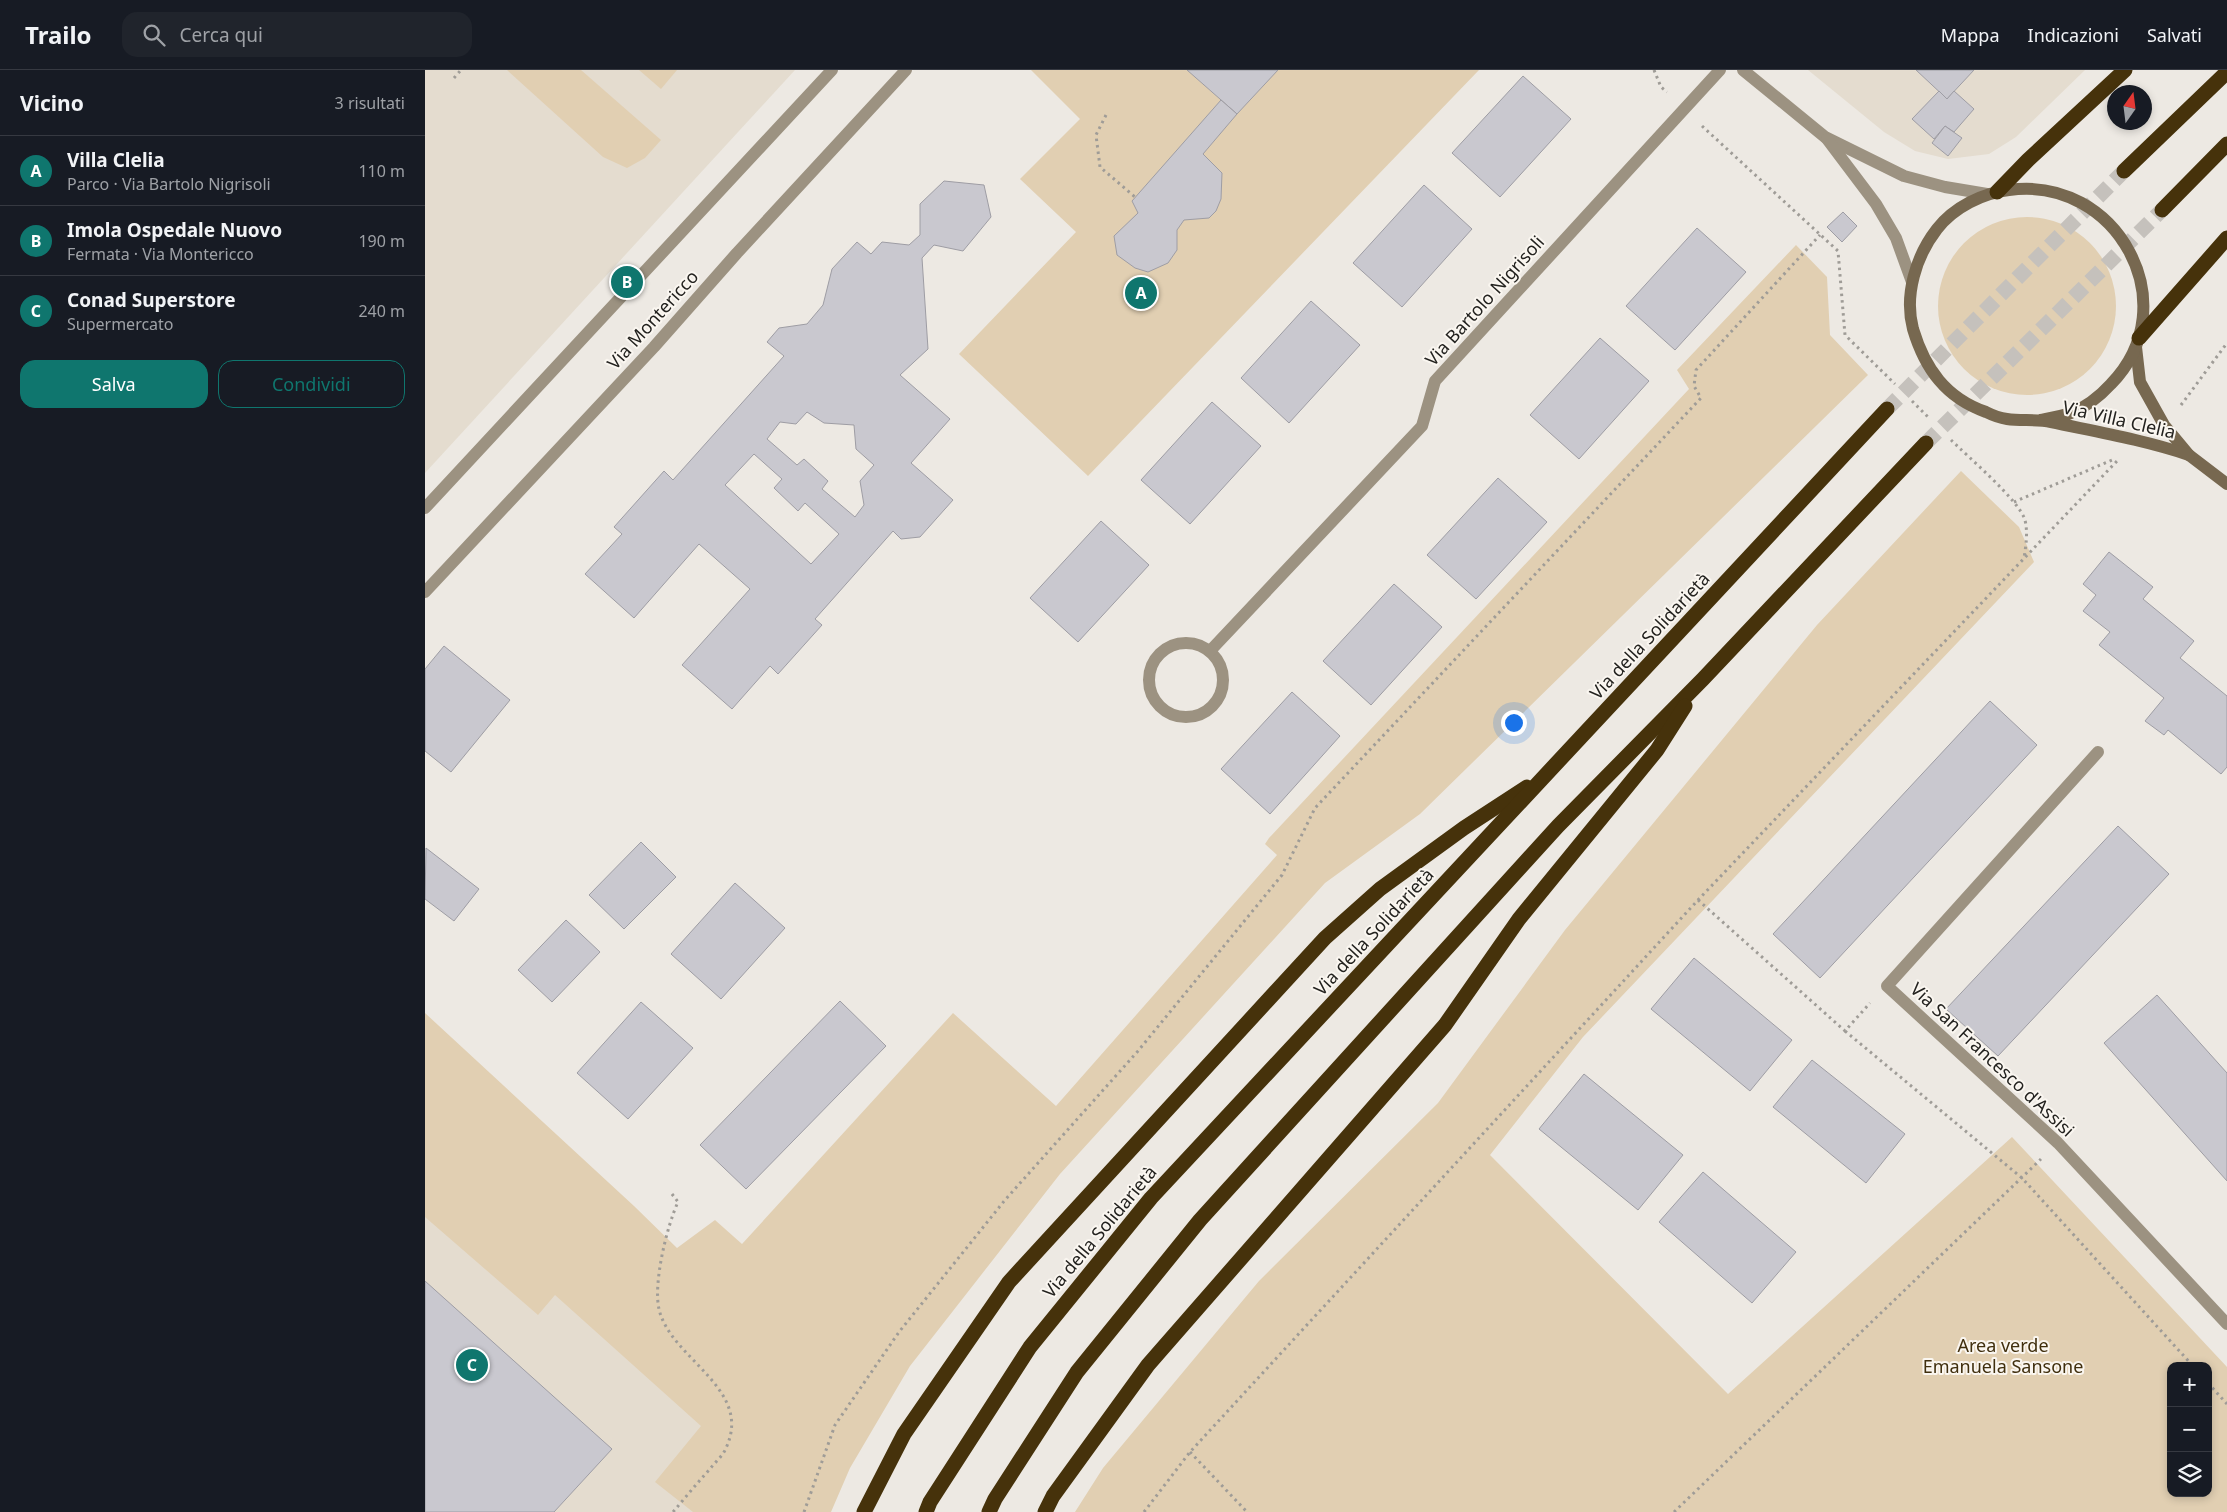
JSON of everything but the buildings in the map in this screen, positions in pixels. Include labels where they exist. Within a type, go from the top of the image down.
[{"type":"highway","points":[[1992,193],[2125,70]]},
{"type":"highway","points":[[2124,171],[2227,72]]},
{"type":"highway","points":[[2162,210],[2227,144]]},
{"type":"highway","points":[[2137,342],[2227,238]]},
{"type":"highway","name":"Via della Solidarietà","points":[[926,1512],[930,1502],[1030,1347],[1151,1198],[1887,409]]},
{"type":"highway","points":[[989,1512],[995,1499],[1077,1372],[1200,1220],[1558,826],[1703,680],[1927,443]]},
{"type":"highway","points":[[1045,1512],[1053,1496],[1147,1365],[1445,1025],[1519,919],[1657,750],[1703,680]]},
{"type":"highway","points":[[865,1512],[904,1434],[1009,1282],[1318,945],[1380,889],[1464,828],[1547,774]]},
{"type":"street","points":[[425,508],[833,70]]},
{"type":"street","name":"Via Montericco","points":[[425,592],[654,347],[906,70]]},
{"type":"street","name":"Via Bartolo Nigrisoli","points":[[1209,651],[1422,426],[1435,381],[1720,70]]},
{"type":"street","name":"Via Villa Clelia","points":[[1743,70],[1825,137],[1904,176],[1945,188],[1992,193],[2027,188],[2058,192],[2086,204],[2110,224],[2129,248],[2140,276],[2144,307],[2137,342],[2121,374],[2099,396],[2072,412],[2041,420]]},
{"type":"street","name":"Via Villa Clelia","points":[[1825,137],[1876,204],[1896,238],[1912,282]]},
{"type":"street","name":"Via Villa Clelia","points":[[1992,193],[1960,208],[1938,228],[1921,253],[1912,282],[1910,318],[1920,353],[1941,384],[1970,406],[2005,419],[2041,420],[2151,442],[2189,455]]},
{"type":"street","name":"Via Villa Clelia","points":[[2137,342],[2140,382],[2164,425],[2189,455],[2227,484]]},
{"type":"street","points":[[1187,643],[1199,645],[1209,651],[1218,660],[1223,672],[1224,685],[1220,697],[1207,710],[1189,718],[1177,717],[1165,711],[1156,703],[1151,692],[1149,680],[1156,658],[1170,647],[1187,643]]},
{"type":"street","name":"Via San Francesco d'Assisi","points":[[2098,752],[1887,986],[2058,1143],[2227,1324]]},
{"type":"path","points":[[453,78],[461,70]]},
{"type":"path","points":[[1654,70],[1661,87],[1838,251],[1845,335],[1901,391]]},
{"type":"path","points":[[1106,115],[1096,135],[1100,167],[1135,197]]},
{"type":"path","points":[[804,1512],[835,1425],[899,1332],[1005,1200],[1138,1051],[1276,882],[1315,808],[1701,398],[1694,386],[1696,370],[1819,234]]},
{"type":"path","points":[[2164,425],[2227,344]]},
{"type":"path","points":[[1909,398],[1930,419]]},
{"type":"path","points":[[1951,440],[2014,502],[2024,518],[2027,541],[2024,559]]},
{"type":"path","points":[[1144,1512],[1190,1452],[1699,900],[2121,456],[2014,502]]},
{"type":"path","points":[[1699,900],[1845,1031],[2022,1178],[2189,1362]]},
{"type":"path","points":[[1845,1031],[1887,986]]},
{"type":"path","points":[[1674,1512],[2058,1143]]},
{"type":"path","points":[[672,1194],[678,1202],[670,1218],[657,1285],[659,1310],[671,1335],[703,1369],[730,1405],[731,1434],[726,1450],[673,1512]]},
{"type":"path","points":[[2212,1387],[2227,1404]]},
{"type":"path","points":[[1190,1452],[1247,1512]]},
{"type":"shaded area","points":[[425,70],[795,70],[425,473]]},
{"type":"shaded area","points":[[1808,70],[2085,70],[2016,137],[1989,154],[1948,159],[1915,151],[1884,132]]},
{"type":"shaded area","points":[[425,1016],[767,1512],[425,1512]]},
{"type":"green space","points":[[507,70],[581,70],[661,140],[645,158],[627,168],[603,157]]},
{"type":"green space","points":[[639,70],[677,70],[661,89]]},
{"type":"green space","points":[[1031,70],[1479,70],[1088,476],[959,354],[1076,232],[1020,179],[1080,119]]},
{"type":"green space","points":[[2027,217],[2061,224],[2076,232],[2090,243],[2101,257],[2109,272],[2116,306],[2109,340],[2101,355],[2090,369],[2076,380],[2061,388],[2027,395],[1993,388],[1978,380],[1964,369],[1953,355],[1945,340],[1938,306],[1945,272],[1953,257],[1964,243],[1978,232],[1993,224]]},
{"type":"green space","points":[[1796,245],[1827,277],[1830,335],[1868,375],[1420,814],[1325,883],[1060,1174],[910,1366],[850,1468],[831,1512],[693,1512],[655,1482],[701,1426],[555,1295],[538,1315],[425,1217],[425,1013],[677,1248],[715,1220],[742,1244],[953,1013],[1056,1106],[1277,855],[1265,844],[1269,838],[1689,389],[1677,370]]},
{"type":"green space","name":"Area verde Emanuela Sansone","points":[[1961,471],[2019,527],[2034,562],[1583,1037],[1490,1155],[1728,1394],[2012,1137],[2227,1367],[2227,1512],[1075,1512],[1103,1468],[1259,1281],[1438,1103],[1565,930],[1817,625]]},
{"type":"tunnel","points":[[1887,409],[2124,171]]},
{"type":"tunnel","points":[[1926,443],[2162,210]]},
{"type":"place","name":"Imola Ospedale Nuovo","points":[[627,282]]},
{"type":"place","name":"Villa Clelia","points":[[1141,293]]},
{"type":"place","name":"Conad Superstore","points":[[472,1365]]}]
